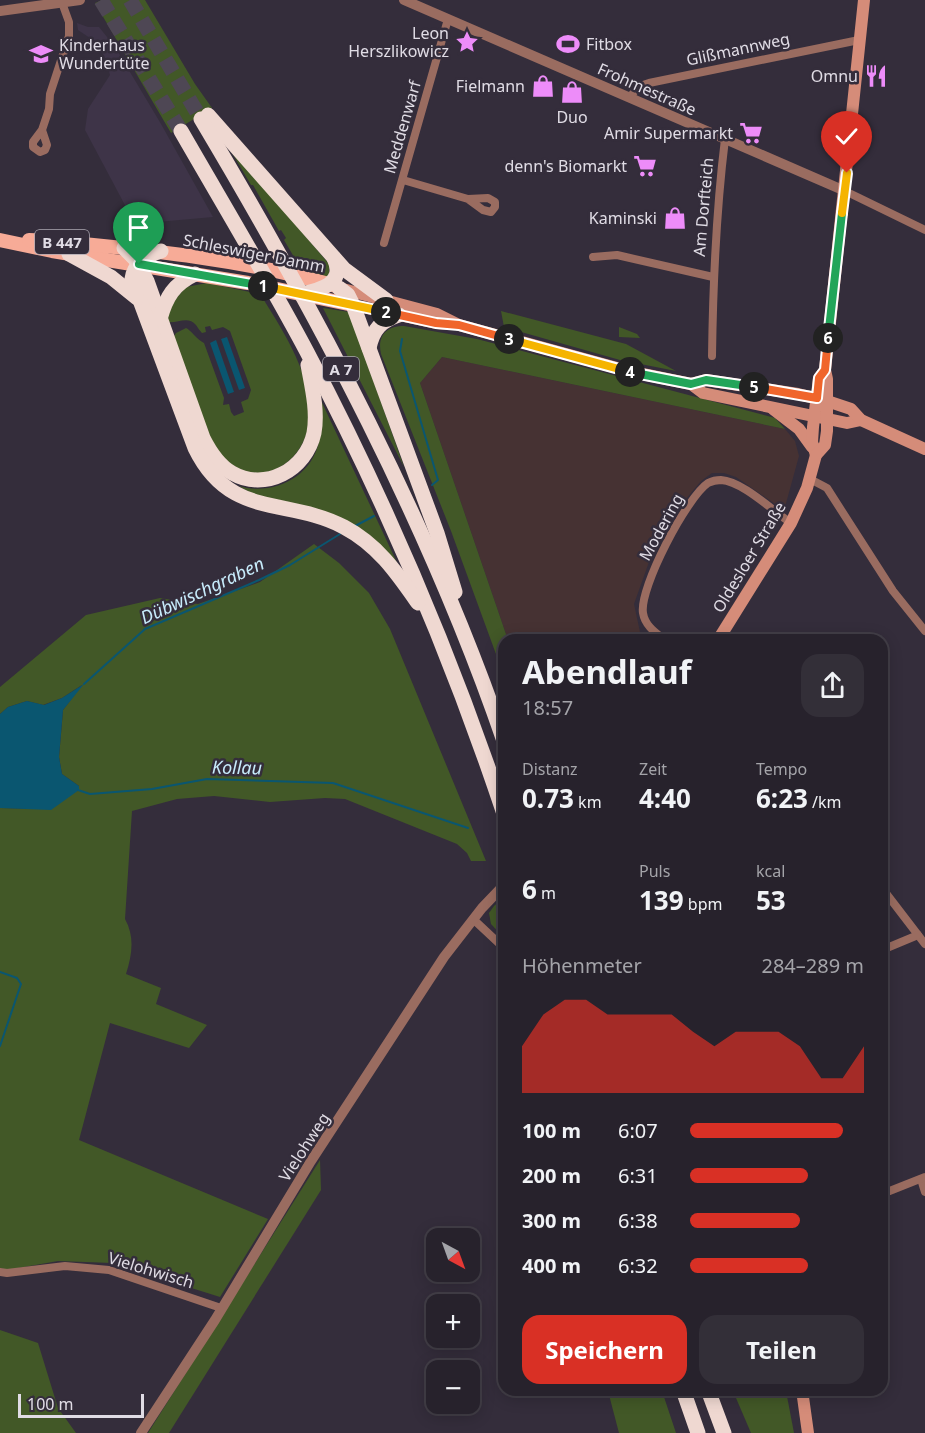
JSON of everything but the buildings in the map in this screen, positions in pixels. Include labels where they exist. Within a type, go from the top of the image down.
[{"type":"highway","name":"A 7","points":[[386,300],[355,278],[334,258],[205,117],[285,262],[401,491],[462,630],[498,725]]},
{"type":"highway","name":"A 7","points":[[181,131],[305,350],[387,516],[436,630],[498,798]]},
{"type":"highway","points":[[124,248],[139,264],[147,281],[208,447],[226,470],[246,479],[268,479],[280,476],[297,464],[309,448],[314,434],[315,408],[305,350]]},
{"type":"highway","points":[[161,251],[150,254],[139,264],[132,279],[195,448],[208,470],[227,488],[249,501],[323,518],[359,536],[392,566],[436,630]]},
{"type":"highway","points":[[69,254],[111,277],[140,302]]},
{"type":"highway","points":[[326,288],[336,273],[334,258]]},
{"type":"highway","points":[[160,319],[169,294],[177,285],[195,274]]},
{"type":"highway","points":[[301,294],[326,288],[348,295],[353,304],[437,533],[462,630]]},
{"type":"highway","points":[[369,348],[372,334],[378,326],[383,321],[399,315]]},
{"type":"highway","points":[[685,1396],[698,1433]]},
{"type":"highway","points":[[710,1396],[724,1433]]},
{"type":"highway","points":[[691,1413],[692,1433]]},
{"type":"main road","name":"Oldesloer Straße","points":[[815,453],[825,444],[827,419],[819,378],[825,370],[864,0]]},
{"type":"main road","name":"Schleswiger Damm","points":[[0,240],[52,241],[161,251],[237,263],[326,288],[386,300],[437,314],[459,325]]},
{"type":"main road","name":"Schleswiger Damm","points":[[0,240],[301,294]]},
{"type":"main road","name":"Schleswiger Damm","points":[[353,304],[436,323],[459,325],[628,371],[691,384],[703,393],[847,423],[861,420]]},
{"type":"main road","name":"Schleswiger Damm","points":[[691,384],[706,380],[822,400],[851,410],[861,420],[925,449]]},
{"type":"main road","name":"Oldesloer Straße","points":[[722,634],[791,523],[810,479],[815,453],[812,442],[814,416],[822,400]]},
{"type":"main road","points":[[770,407],[798,429],[815,453]]},
{"type":"main road","points":[[803,1396],[808,1433]]},
{"type":"street","points":[[0,11],[80,0]]},
{"type":"street","name":"Frohmestraße","points":[[404,0],[845,191]]},
{"type":"street","points":[[42,130],[49,110],[50,94],[69,36],[69,22],[63,1]]},
{"type":"street","name":"Meddenwarf","points":[[384,243],[448,19]]},
{"type":"street","name":"Glißmannweg","points":[[630,98],[636,87],[649,83],[859,40]]},
{"type":"street","name":"Am Dorfteich","points":[[712,356],[717,208],[725,139]]},
{"type":"street","points":[[403,180],[468,199]]},
{"type":"street","points":[[845,191],[925,230]]},
{"type":"street","name":"Am Dorfteich","points":[[593,257],[617,255],[713,277]]},
{"type":"street","points":[[810,479],[826,488],[893,591],[925,631]]},
{"type":"street","name":"Modering","points":[[658,634],[646,623],[642,612],[643,600],[673,531],[685,510],[703,488],[719,480],[738,485],[791,523]]},
{"type":"street","name":"Vielohweg","points":[[141,1433],[311,1161],[444,957],[498,891]]},
{"type":"street","points":[[888,896],[925,944]]},
{"type":"street","points":[[474,919],[498,942]]},
{"type":"street","points":[[888,948],[918,935]]},
{"type":"street","points":[[888,1192],[923,1178],[925,1192]]},
{"type":"street","name":"Vielohwisch","points":[[0,1272],[65,1266],[109,1270],[221,1308]]},
{"type":"shaded area","points":[[77,23],[88,27],[99,27],[115,47],[213,217],[135,224],[85,130],[88,109],[110,75],[105,58],[96,42],[78,30]]},
{"type":"shaded area","points":[[442,357],[785,429],[795,441],[799,456],[785,507],[775,504],[736,477],[724,473],[712,473],[701,481],[675,512],[649,562],[634,604],[642,634],[506,634],[420,383]]},
{"type":"green space","points":[[102,0],[145,0],[212,108],[171,133],[95,3]]},
{"type":"green space","points":[[225,141],[329,264],[329,274],[326,278],[301,269],[284,240],[286,238],[281,230],[279,231]]},
{"type":"green space","points":[[207,283],[260,294],[299,364],[309,394],[311,410],[308,428],[295,454],[285,464],[273,470],[260,473],[247,472],[234,466],[217,450],[206,431],[172,339],[176,333],[186,328],[204,343],[224,398],[223,405],[229,404],[234,416],[244,412],[241,402],[248,399],[251,390],[230,331],[223,327],[212,330],[210,326],[205,327],[206,332],[202,333],[190,321],[167,322],[166,310],[186,287]]},
{"type":"green space","points":[[323,308],[349,312],[404,467]]},
{"type":"green space","points":[[501,311],[626,344],[676,371],[620,360],[504,327]]},
{"type":"green space","points":[[398,326],[477,339],[775,418],[785,429],[442,357],[420,383],[506,634],[498,634],[498,660],[451,531],[381,354],[380,342],[384,333]]},
{"type":"green space","points":[[619,327],[637,334],[640,338],[619,337]]},
{"type":"green space","points":[[318,394],[400,569],[382,549],[264,501],[239,486],[264,488],[277,486],[289,481],[308,465],[315,454],[320,435]]},
{"type":"green space","points":[[314,544],[339,563],[369,593],[390,629],[486,861],[471,861],[467,853],[457,844],[345,799],[270,802],[214,796],[177,799],[132,811],[125,919],[132,946],[126,974],[161,988],[156,1004],[207,1025],[189,1048],[110,1023],[79,1140],[268,1219],[220,1297],[112,1263],[58,1261],[7,1270],[0,1268],[0,808],[51,809],[79,786],[62,774],[59,757],[63,710],[82,685],[62,698],[43,705],[27,701],[8,707],[0,714],[0,687],[86,615],[160,598],[198,604],[260,582]]},
{"type":"green space","points":[[498,902],[498,932],[491,924],[489,913]]},
{"type":"green space","points":[[320,1160],[321,1190],[169,1433],[148,1433]]},
{"type":"green space","points":[[0,1330],[38,1343],[58,1408],[76,1433],[0,1433]]},
{"type":"green space","points":[[609,1396],[664,1396],[676,1433],[619,1433]]},
{"type":"green space","points":[[735,1396],[787,1396],[794,1433],[751,1433]]},
{"type":"water","points":[[227,337],[245,388],[239,390],[221,339]]},
{"type":"water","points":[[216,340],[234,392],[228,394],[210,343]]},
{"type":"water","points":[[84,684],[63,710],[59,757],[62,774],[79,786],[79,790],[51,810],[0,808],[0,714],[8,707],[27,701],[44,705],[62,698]]},
{"type":"waterway","name":"Dübwischgraben","points":[[402,339],[400,351],[438,480],[432,485]]},
{"type":"waterway","name":"Dübwischgraben","points":[[355,526],[374,516]]},
{"type":"waterway","name":"Dübwischgraben","points":[[84,684],[145,629],[290,565],[340,534]]},
{"type":"waterway","name":"Kollau","points":[[78,790],[90,794],[152,789],[207,779],[333,783],[468,828]]},
{"type":"waterway","points":[[0,972],[17,978],[21,984],[0,1046]]},
{"type":"tunnel","points":[[101,0],[181,131]]},
{"type":"tunnel","points":[[130,0],[201,119]]},
{"type":"place","name":"Leon Herszlikowicz","points":[[467,42]]},
{"type":"place","name":"Fitbox","points":[[568,44]]},
{"type":"place","name":"Kinderhaus Wundertüte","points":[[41,54]]},
{"type":"place","name":"Omnu","points":[[876,76]]},
{"type":"place","name":"Fielmann","points":[[543,86]]},
{"type":"place","name":"Duo","points":[[572,92]]},
{"type":"place","name":"Amir Supermarkt","points":[[751,133]]},
{"type":"place","name":"denn's Biomarkt","points":[[645,166]]},
{"type":"place","name":"Kaminski","points":[[675,218]]},
{"type":"route","points":[[139,264],[248,283],[436,323],[459,325],[628,371],[691,384],[706,380],[817,398],[819,378],[825,370],[847,173]]}]
